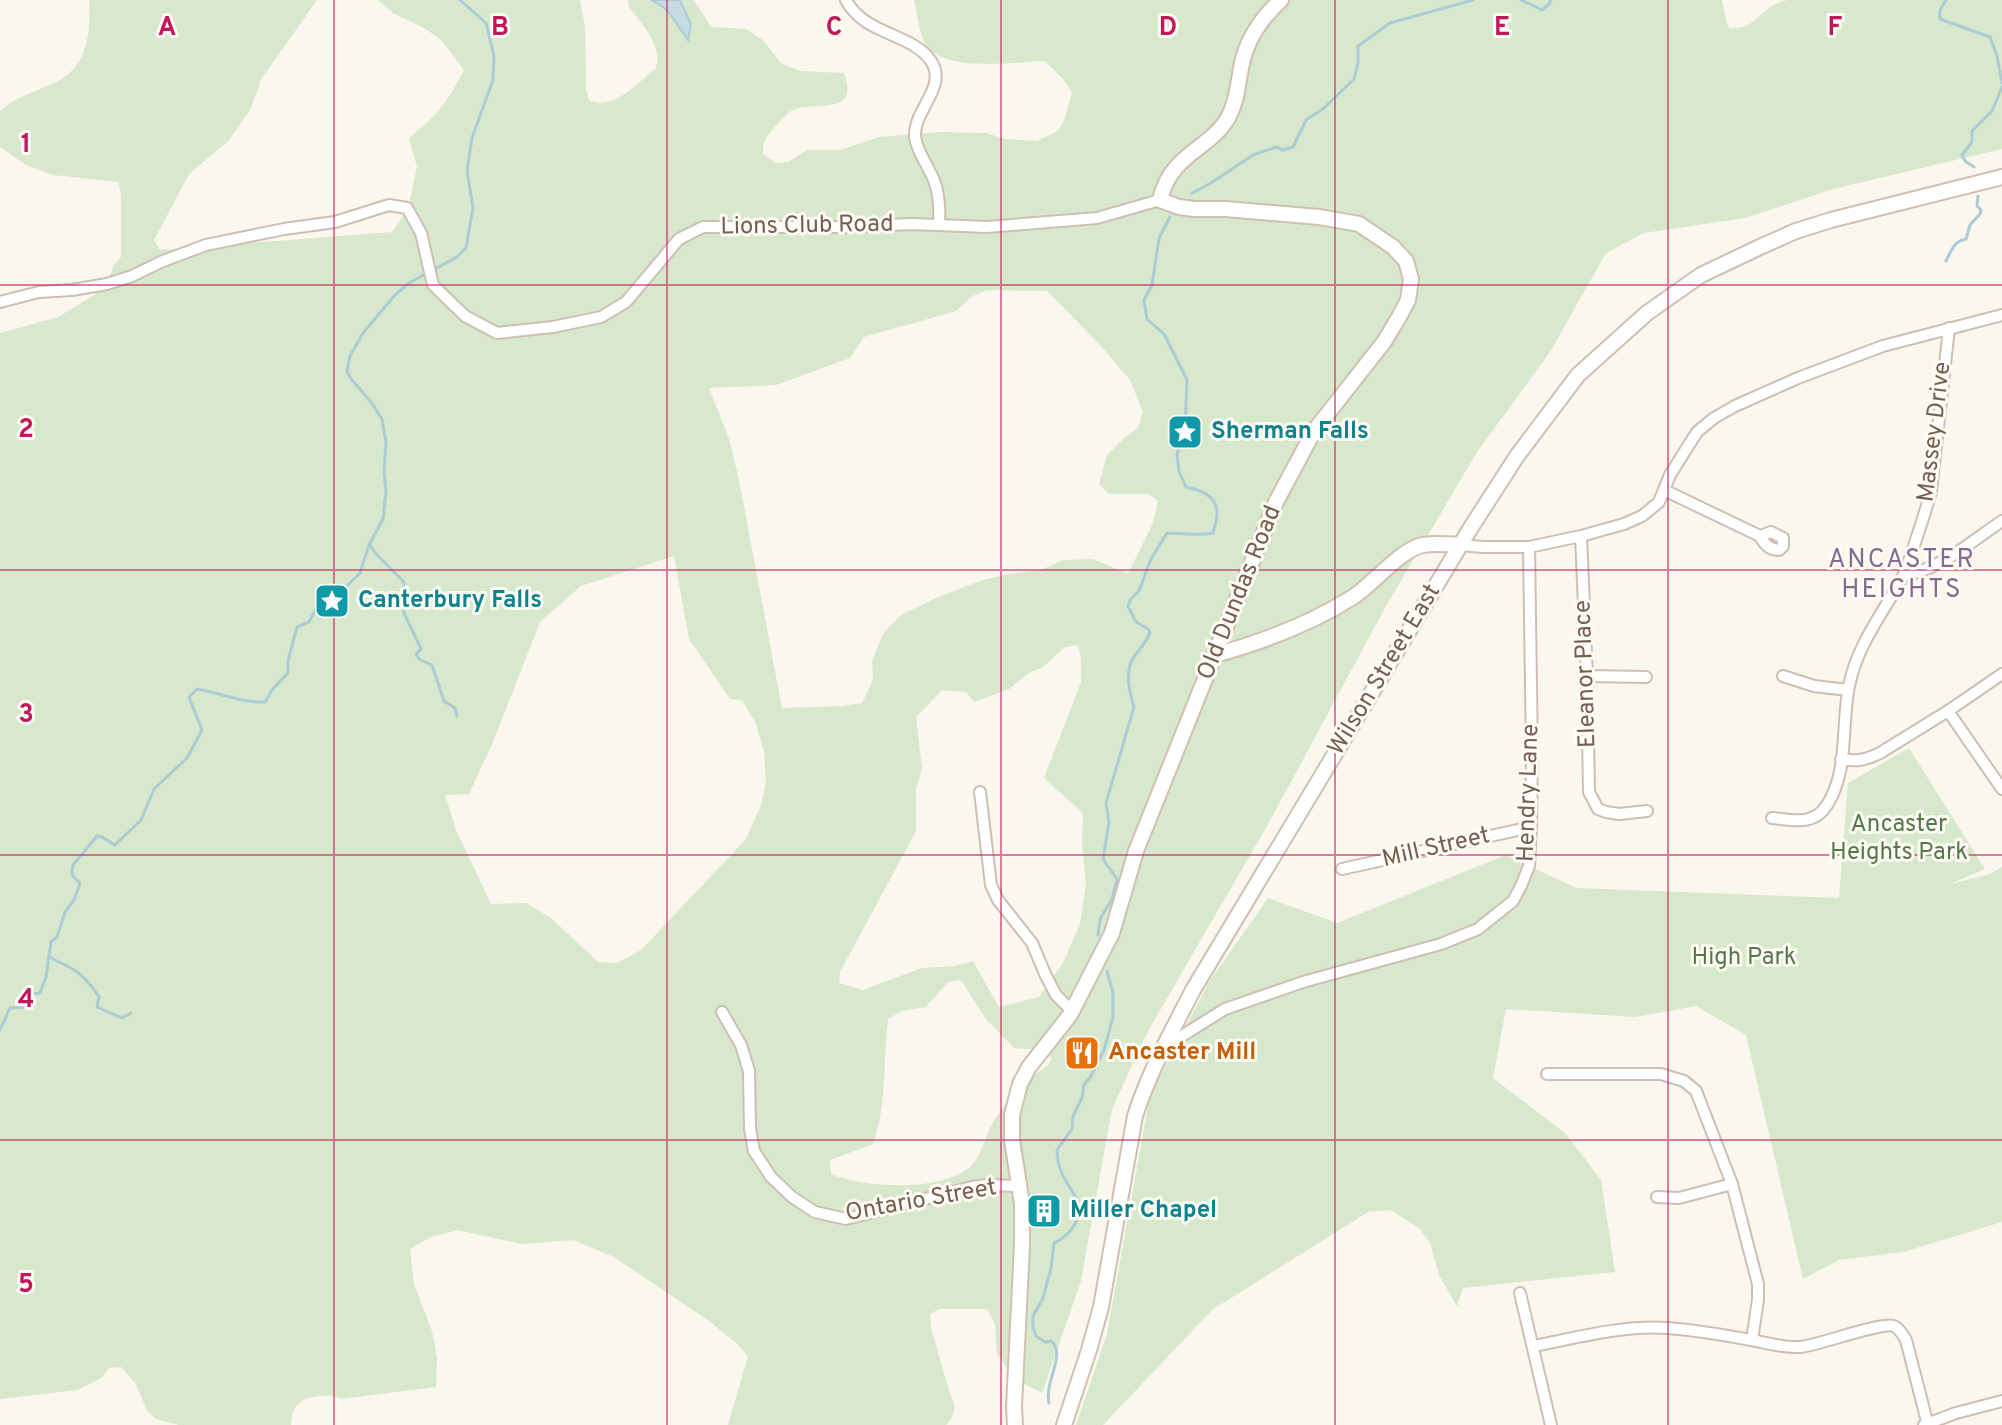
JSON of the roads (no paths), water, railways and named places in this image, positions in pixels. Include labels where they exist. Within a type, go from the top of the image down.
[{"type":"street","points":[[846,0],[868,24],[915,46],[930,59],[937,74],[933,92],[918,119],[915,136],[920,154],[938,190],[939,225]]},
{"type":"street","points":[[1169,203],[1163,186],[1178,165],[1220,129],[1228,118],[1234,106],[1246,46],[1257,26],[1281,0]]},
{"type":"street","name":"Wilson Street East","points":[[1064,1425],[1101,1307],[1135,1116],[1143,1092],[1193,990],[1460,545],[1517,456],[1578,375],[1647,313],[1701,275],[1796,231],[2002,177]]},
{"type":"street","name":"Lions Club Road","points":[[0,302],[39,292],[107,284],[206,245],[335,222],[389,205],[407,208],[421,233],[433,285],[465,316],[497,333],[553,327],[601,317],[626,302],[679,239],[703,227],[987,227],[1097,218],[1169,203]]},
{"type":"street","name":"Old Dundas Road","points":[[1014,1422],[1022,1204],[1012,1140],[1012,1115],[1020,1084],[1029,1067],[1072,1011],[1112,933],[1136,851],[1276,502],[1314,431],[1384,342],[1408,300],[1411,279],[1406,261],[1393,247],[1359,224],[1319,217],[1169,203]]},
{"type":"street","points":[[1215,655],[1312,619],[1355,596],[1419,545],[1529,547],[1624,524],[1642,516],[1659,502],[1683,451],[1697,432],[1735,406],[1883,346],[2002,315]]},
{"type":"street","name":"Massey Drive","points":[[1772,818],[1804,822],[1819,815],[1827,806],[1836,785],[1848,690],[1857,657],[1904,575],[1931,491],[1949,328]]},
{"type":"street","points":[[1664,490],[1760,536]]},
{"type":"street","points":[[1904,575],[1921,573],[1938,564],[2002,521]]},
{"type":"street","name":"Eleanor Place","points":[[1581,536],[1589,792],[1598,809],[1619,814],[1647,811]]},
{"type":"street","name":"Hendry Lane","points":[[1168,1039],[1177,1039],[1225,1009],[1317,978],[1441,944],[1478,929],[1513,901],[1529,866],[1531,827],[1529,547]]},
{"type":"street","points":[[1841,759],[1868,759],[2002,674]]},
{"type":"street","points":[[1587,676],[1646,677]]},
{"type":"street","points":[[1783,676],[1814,686],[1848,690]]},
{"type":"street","points":[[1948,711],[2002,789]]},
{"type":"street","points":[[980,792],[991,885],[998,900],[1032,943],[1056,995],[1072,1011]]},
{"type":"street","name":"Mill Street","points":[[1342,869],[1531,827]]},
{"type":"street","name":"Ontario Street","points":[[722,1012],[741,1045],[749,1071],[750,1129],[754,1151],[771,1177],[792,1197],[815,1212],[846,1219],[972,1187],[1020,1186]]},
{"type":"street","points":[[1547,1074],[1661,1074],[1684,1081],[1696,1091],[1732,1184],[1758,1284],[1752,1340]]},
{"type":"street","points":[[1657,1197],[1679,1198],[1732,1184]]},
{"type":"street","points":[[1520,1293],[1551,1425]]},
{"type":"street","points":[[1533,1346],[1635,1328],[1666,1328],[1774,1346],[1798,1347],[1820,1344],[1880,1325],[1891,1325],[1898,1328],[1906,1340],[1926,1424],[2002,1401]]},
{"type":"water","points":[[652,0],[680,0],[691,24],[688,40],[667,10]]},
{"type":"waterway","points":[[0,1030],[10,1008],[30,1007],[32,994],[40,993],[46,977],[51,942],[57,937],[65,912],[74,900],[80,883],[72,875],[73,865],[97,836],[115,845],[141,820],[154,789],[187,758],[202,730],[189,697],[197,689],[265,702],[288,673],[297,627],[309,622],[326,598],[347,586],[360,573],[369,545],[383,519],[386,442],[382,419],[347,371],[350,356],[363,333],[395,295],[409,283],[457,257],[466,248],[473,208],[467,171],[472,138],[493,80],[494,56],[486,23],[460,0]]},
{"type":"waterway","points":[[1192,193],[1253,155],[1276,147],[1283,150],[1293,147],[1306,120],[1324,108],[1354,79],[1358,46],[1390,23],[1473,0]]},
{"type":"waterway","points":[[1521,0],[1542,10],[1551,0]]},
{"type":"waterway","points":[[1946,0],[1940,10],[1940,19],[1990,37],[2002,83]]},
{"type":"waterway","points":[[1974,167],[1962,155],[1972,142],[1972,131],[1992,111],[2002,87]]},
{"type":"waterway","points":[[1946,261],[1956,244],[1966,239],[1970,225],[1980,214],[1978,196]]},
{"type":"waterway","points":[[1098,935],[1100,919],[1112,899],[1117,879],[1103,859],[1109,822],[1106,803],[1134,707],[1129,687],[1130,667],[1150,632],[1136,622],[1128,606],[1139,591],[1151,559],[1167,533],[1213,533],[1217,517],[1214,501],[1202,492],[1186,487],[1179,471],[1177,454],[1185,432],[1187,380],[1164,334],[1147,319],[1144,300],[1152,285],[1159,238],[1170,217]]},
{"type":"waterway","points":[[370,545],[404,582],[404,613],[421,649],[416,654],[419,659],[432,665],[444,701],[455,708],[457,716]]},
{"type":"waterway","points":[[50,957],[86,980],[99,997],[97,1007],[122,1018],[131,1013]]},
{"type":"waterway","points":[[1049,1403],[1049,1386],[1057,1353],[1051,1341],[1045,1342],[1036,1336],[1033,1316],[1043,1298],[1054,1243],[1070,1232],[1077,1221],[1078,1201],[1061,1171],[1057,1150],[1072,1129],[1073,1116],[1082,1098],[1084,1085],[1104,1050],[1113,1017],[1113,993],[1107,971]]},
{"type":"place","name":"Sherman Falls","points":[[1185,432]]},
{"type":"place","name":"Canterbury Falls","points":[[332,601]]},
{"type":"place","name":"Ancaster Mill","points":[[1082,1053]]},
{"type":"place","name":"Miller Chapel","points":[[1044,1211]]},
{"type":"district","name":"ANCASTER HEIGHTS","points":[[1902,575]]},
{"type":"park label","name":"Ancaster Heights Park","points":[[1899,839]]},
{"type":"park label","name":"High Park","points":[[1744,958]]}]
